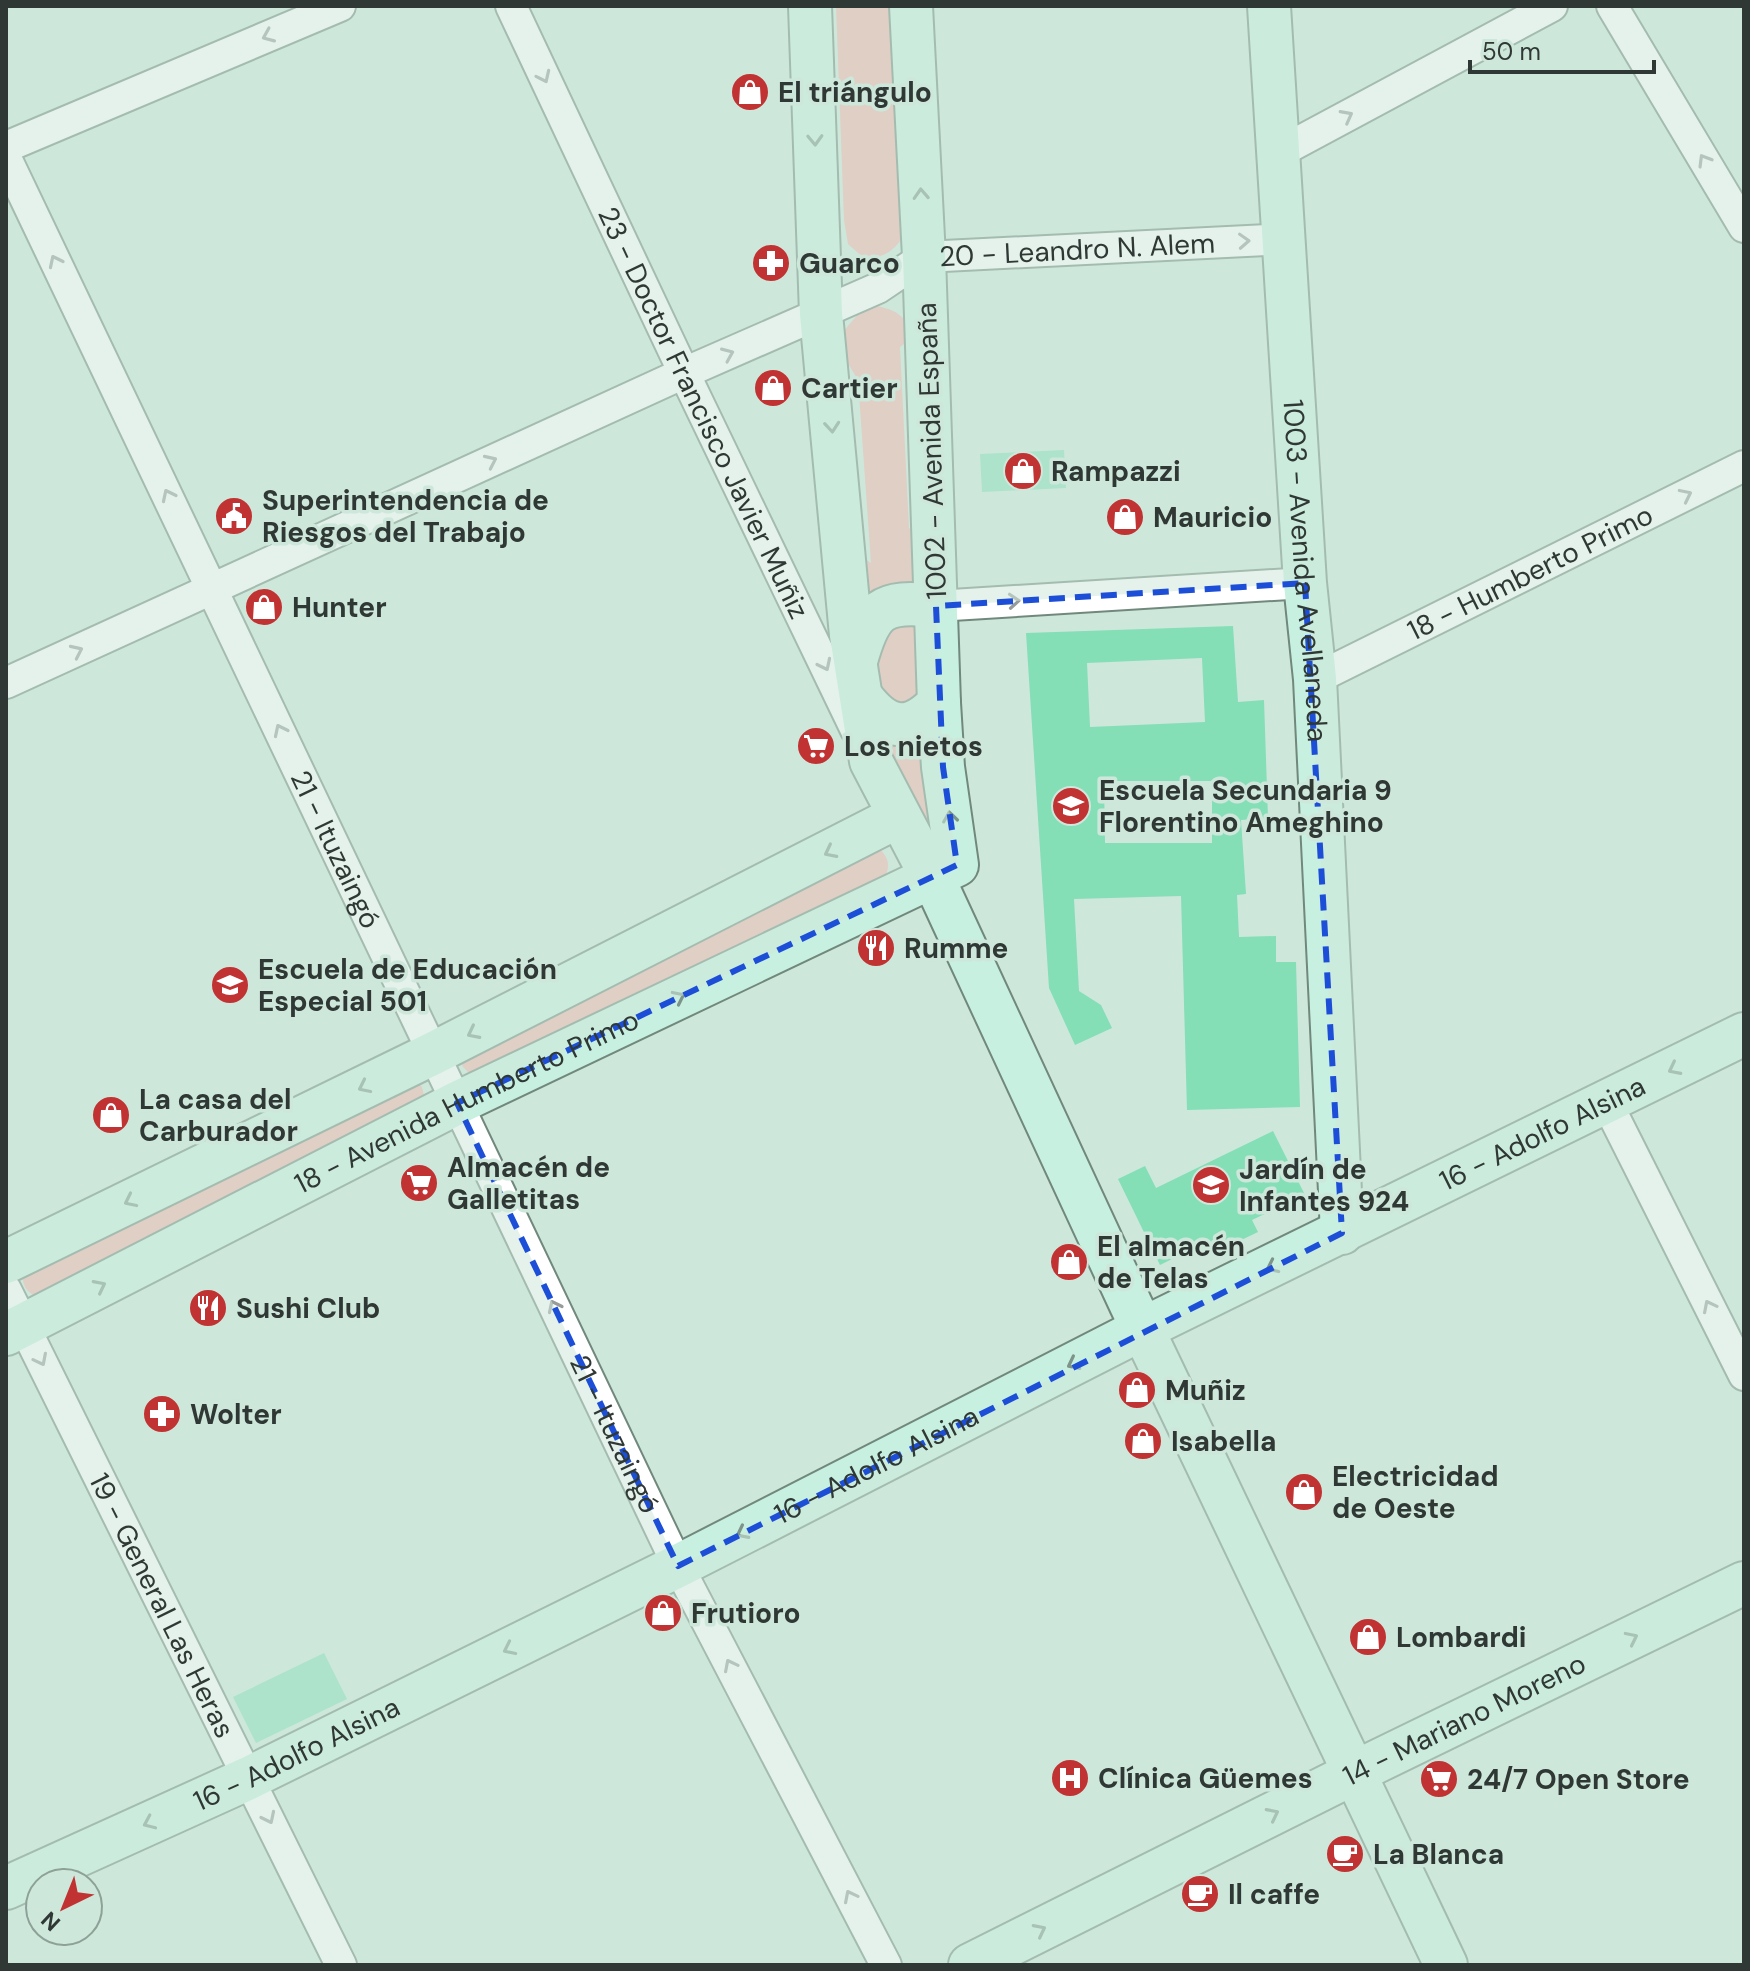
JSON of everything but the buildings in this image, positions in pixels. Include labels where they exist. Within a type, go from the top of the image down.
[{"type":"street","points":[[6,147],[340,6]]},
{"type":"street","name":"23 - Doctor Francisco Javier Muñiz","points":[[511,6],[871,761],[899,816],[944,871],[1154,1323],[1366,1767]]},
{"type":"street","points":[[810,6],[821,314],[859,680],[871,761]]},
{"type":"street","name":"1002 - Avenida España","points":[[911,6],[924,257],[944,871]]},
{"type":"street","name":"1003 - Avenida Avellaneda","points":[[1269,6],[1305,583],[1315,679],[1342,1233]]},
{"type":"street","points":[[1278,153],[1552,6]]},
{"type":"street","points":[[1612,6],[1744,227]]},
{"type":"street","name":"21 - Ituzaingó","points":[[6,158],[678,1566],[886,1965]]},
{"type":"street","name":"20 - Leandro N. Alem","points":[[6,683],[684,373],[878,288],[924,257],[1285,239]]},
{"type":"street","name":"18 - Humberto Primo","points":[[1315,679],[1744,466]]},
{"type":"street","points":[[939,703],[923,720],[900,725],[877,717],[859,680],[865,629],[875,614],[899,605],[936,606],[1305,583]]},
{"type":"street","name":"18 - Avenida Humberto Primo","points":[[6,1262],[434,1053],[899,816]]},
{"type":"street","name":"18 - Avenida Humberto Primo","points":[[12,1316],[944,871]]},
{"type":"street","name":"16 - Adolfo Alsina","points":[[6,1888],[249,1778],[678,1566],[1154,1323],[1744,1034]]},
{"type":"street","points":[[1607,1103],[1744,1375]]},
{"type":"street","name":"19 - General Las Heras","points":[[12,1316],[249,1778],[341,1965]]},
{"type":"street","name":"14 - Mariano Moreno","points":[[970,1965],[1744,1583]]},
{"type":"street","points":[[1366,1767],[1446,1965]]},
{"type":"street","points":[[1366,1767],[1475,1965]]},
{"type":"highlighted area","points":[[1305,583],[1342,1233],[678,1566],[457,1103],[957,865],[943,767],[936,606]]},
{"type":"shaded area","points":[[836,6],[889,6],[906,231],[890,251],[865,259],[848,244],[844,220]]},
{"type":"shaded area","points":[[877,306],[900,316],[908,325],[912,338],[900,347],[909,528],[929,546],[928,584],[859,616],[855,553],[871,563],[858,380],[844,357],[841,334],[860,312]]},
{"type":"shaded area","points":[[890,620],[926,625],[930,701],[892,705],[873,666]]},
{"type":"shaded area","points":[[930,731],[928,827],[916,822],[883,732]]},
{"type":"shaded area","points":[[880,849],[888,861],[886,875],[490,1075],[470,1074],[463,1067],[460,1057]]},
{"type":"shaded area","points":[[416,1081],[422,1087],[425,1099],[41,1298],[25,1288],[24,1269]]},
{"type":"place","name":"El triángulo","points":[[750,92]]},
{"type":"place","name":"Guarco","points":[[771,263]]},
{"type":"place","name":"Cartier","points":[[773,388]]},
{"type":"place","name":"Rampazzi","points":[[1023,471]]},
{"type":"place","name":"Superintendencia de Riesgos del Trabajo","points":[[234,516]]},
{"type":"place","name":"Mauricio","points":[[1125,517]]},
{"type":"place","name":"Hunter","points":[[264,607]]},
{"type":"place","name":"Los nietos","points":[[816,746]]},
{"type":"place","name":"Escuela Secundaria 9 Florentino Ameghino","points":[[1071,806]]},
{"type":"place","name":"Rumme","points":[[876,948]]},
{"type":"place","name":"Escuela de Educación Especial 501","points":[[230,985]]},
{"type":"place","name":"La casa del Carburador","points":[[111,1115]]},
{"type":"place","name":"Almacén de Galletitas","points":[[419,1183]]},
{"type":"place","name":"Jardín de Infantes 924","points":[[1211,1185]]},
{"type":"place","name":"El almacén de Telas","points":[[1069,1262]]},
{"type":"place","name":"Sushi Club","points":[[208,1308]]},
{"type":"place","name":"Muñiz","points":[[1137,1390]]},
{"type":"place","name":"Wolter","points":[[162,1414]]},
{"type":"place","name":"Isabella","points":[[1143,1441]]},
{"type":"place","name":"Electricidad de Oeste","points":[[1304,1492]]},
{"type":"place","name":"Frutioro","points":[[663,1613]]},
{"type":"place","name":"Lombardi","points":[[1368,1637]]},
{"type":"place","name":"Clínica Güemes","points":[[1070,1778]]},
{"type":"place","name":"24/7 Open Store","points":[[1439,1779]]},
{"type":"place","name":"La Blanca","points":[[1345,1854]]},
{"type":"place","name":"Il caffe","points":[[1200,1894]]}]
